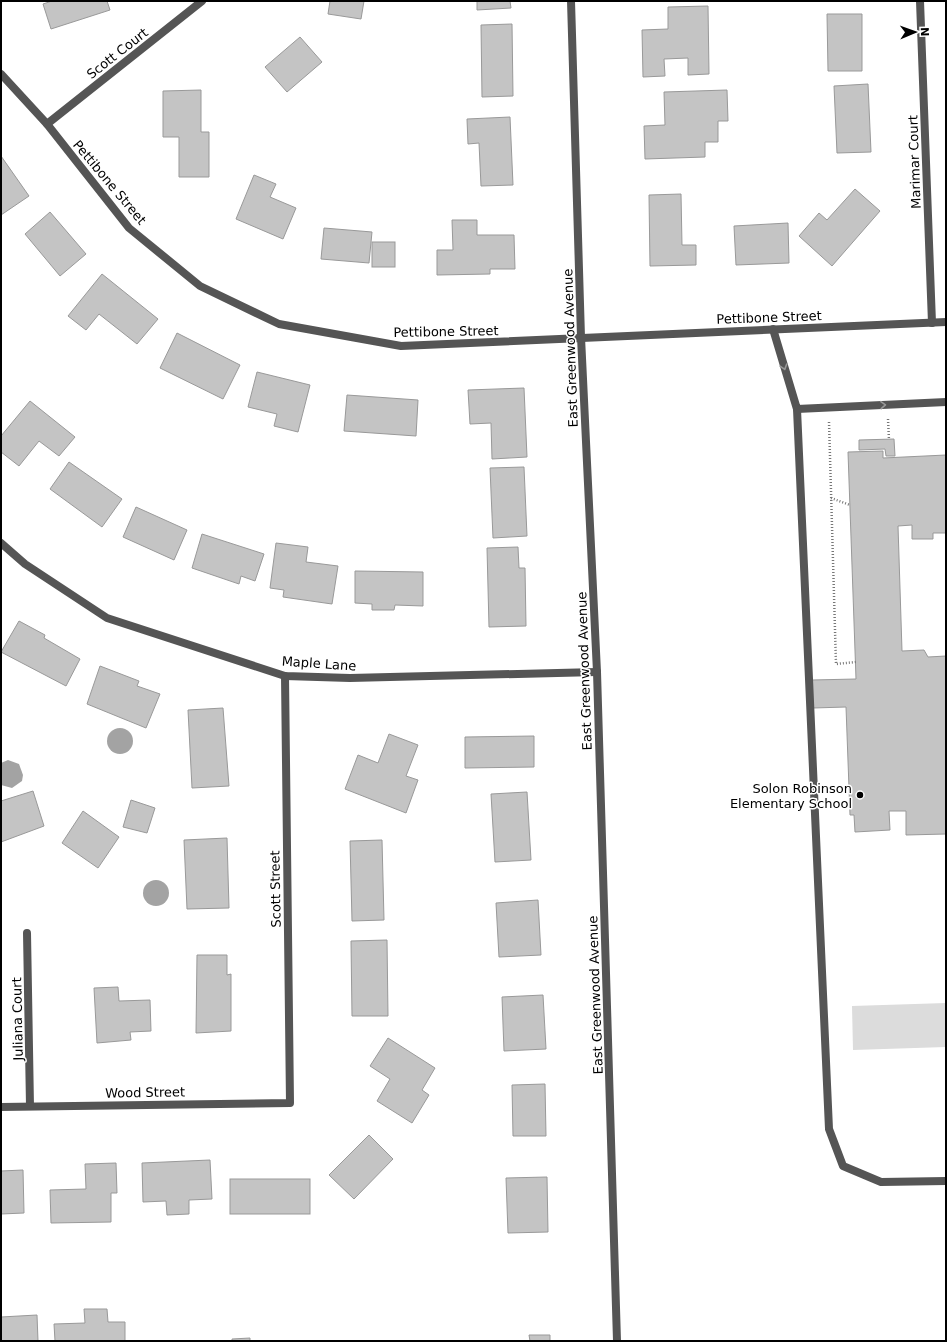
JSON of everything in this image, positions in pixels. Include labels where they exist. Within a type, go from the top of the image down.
[{"type":"street","name":"Scott Court","points":[[47,124],[202,1]]},
{"type":"street","name":"East Greenwood Avenue","points":[[571,1],[581,337],[597,672],[617,1341]]},
{"type":"street","name":"Marimar Court","points":[[920,1],[932,323]]},
{"type":"street","name":"Pettibone Street","points":[[1,74],[47,124],[129,228],[200,286],[279,324],[401,346],[946,322]]},
{"type":"street","points":[[772,329],[797,409],[829,1129],[843,1166],[881,1182],[946,1181]]},
{"type":"street","points":[[797,409],[946,402]]},
{"type":"street","name":"Maple Lane","points":[[1,543],[25,564],[107,618],[285,676],[350,678],[597,672]]},
{"type":"street","name":"Scott Street","points":[[285,676],[290,1103]]},
{"type":"street","name":"Juliana Court","points":[[27,933],[30,1106]]},
{"type":"street","name":"Wood Street","points":[[1,1107],[290,1103]]},
{"type":"path","points":[[828,408],[836,664],[856,662]]},
{"type":"path","points":[[831,498],[850,505]]},
{"type":"shaded area","points":[[120,728],[129,732],[133,741],[129,750],[120,754],[111,750],[107,741],[111,732]]},
{"type":"shaded area","points":[[8,760],[19,764],[23,775],[22,781],[12,788],[1,785],[1,763]]},
{"type":"shaded area","points":[[156,880],[165,884],[169,893],[165,902],[156,906],[147,902],[143,893],[147,884]]},
{"type":"shaded area","points":[[946,1003],[946,1047],[853,1050],[852,1006]]},
{"type":"building","points":[[52,1],[107,1],[110,10],[51,29],[43,4]]},
{"type":"building","points":[[330,1],[364,1],[361,19],[328,14]]},
{"type":"building","points":[[477,1],[510,1],[511,8],[477,10]]},
{"type":"building","points":[[708,6],[709,74],[688,75],[688,58],[664,59],[665,76],[643,77],[642,30],[668,29],[668,7]]},
{"type":"building","points":[[827,14],[862,14],[862,71],[828,71]]},
{"type":"building","points":[[512,24],[513,96],[482,97],[481,25]]},
{"type":"building","points":[[300,37],[322,62],[287,92],[265,67]]},
{"type":"building","points":[[868,84],[871,152],[837,153],[834,86]]},
{"type":"building","points":[[201,90],[201,132],[209,132],[209,177],[179,177],[179,137],[163,137],[163,91]]},
{"type":"building","points":[[727,90],[728,121],[718,121],[718,142],[705,142],[705,157],[645,159],[644,126],[665,125],[664,92]]},
{"type":"building","points":[[510,117],[513,185],[481,186],[479,143],[468,144],[467,119]]},
{"type":"building","points":[[1,156],[29,196],[1,215]]},
{"type":"building","points":[[254,175],[276,184],[270,197],[296,208],[283,239],[236,219]]},
{"type":"building","points":[[855,189],[880,211],[832,266],[799,236],[819,213],[827,220]]},
{"type":"building","points":[[681,194],[682,245],[696,245],[696,265],[650,266],[649,195]]},
{"type":"building","points":[[50,212],[86,254],[60,276],[25,234]]},
{"type":"building","points":[[452,220],[477,220],[477,235],[514,235],[515,269],[490,269],[490,274],[437,275],[437,250],[453,250]]},
{"type":"building","points":[[788,223],[789,263],[736,265],[734,226]]},
{"type":"building","points":[[324,228],[372,232],[369,263],[321,259]]},
{"type":"building","points":[[372,242],[395,242],[395,267],[372,267]]},
{"type":"building","points":[[102,274],[158,319],[137,344],[99,314],[86,330],[68,316]]},
{"type":"building","points":[[177,333],[240,365],[223,399],[160,368]]},
{"type":"building","points":[[257,372],[310,385],[298,432],[274,426],[277,414],[248,407]]},
{"type":"building","points":[[524,388],[527,457],[492,459],[491,423],[470,424],[468,390]]},
{"type":"building","points":[[347,395],[418,400],[416,436],[344,431]]},
{"type":"building","points":[[30,401],[75,437],[59,456],[39,441],[19,466],[1,452],[1,436]]},
{"type":"building","points":[[894,439],[895,456],[886,456],[885,449],[859,450],[859,440]]},
{"type":"building","name":"Solon Robinson Elementary School","points":[[883,451],[883,458],[946,455],[946,533],[933,533],[933,539],[912,539],[912,525],[898,526],[902,651],[924,650],[928,657],[946,656],[946,834],[906,835],[906,811],[889,811],[890,830],[855,832],[854,815],[850,815],[846,707],[813,708],[812,680],[856,679],[848,452]]},
{"type":"building","points":[[69,462],[122,499],[102,527],[50,489]]},
{"type":"building","points":[[524,467],[527,536],[493,538],[490,468]]},
{"type":"building","points":[[136,507],[187,530],[174,560],[123,537]]},
{"type":"building","points":[[202,534],[264,554],[255,581],[241,576],[239,584],[192,568]]},
{"type":"building","points":[[276,543],[308,547],[306,562],[338,566],[332,604],[283,597],[284,590],[270,588]]},
{"type":"building","points":[[518,547],[519,568],[525,568],[526,626],[489,627],[487,548]]},
{"type":"building","points":[[355,571],[423,572],[423,606],[395,605],[394,610],[372,610],[372,604],[355,603]]},
{"type":"building","points":[[19,621],[45,635],[44,638],[80,659],[66,686],[1,652]]},
{"type":"building","points":[[100,666],[139,681],[137,686],[160,694],[146,728],[87,704]]},
{"type":"building","points":[[223,708],[229,786],[192,788],[188,710]]},
{"type":"building","points":[[389,734],[418,745],[406,776],[418,780],[406,813],[345,789],[358,755],[378,763]]},
{"type":"building","points":[[534,736],[534,767],[465,768],[465,737]]},
{"type":"building","points":[[33,791],[44,826],[1,842],[1,801]]},
{"type":"building","points":[[527,792],[531,860],[495,862],[491,794]]},
{"type":"building","points":[[131,800],[155,808],[147,833],[123,827]]},
{"type":"building","points":[[83,811],[119,837],[98,868],[62,843]]},
{"type":"building","points":[[227,838],[229,908],[187,909],[184,840]]},
{"type":"building","points":[[382,840],[384,920],[352,921],[350,841]]},
{"type":"building","points":[[538,900],[541,955],[499,957],[496,903]]},
{"type":"building","points":[[387,940],[388,1016],[352,1016],[351,941]]},
{"type":"building","points":[[197,955],[227,955],[227,975],[231,974],[231,1031],[196,1033]]},
{"type":"building","points":[[118,987],[119,1001],[150,1000],[151,1031],[130,1032],[131,1040],[97,1043],[94,988]]},
{"type":"building","points":[[543,995],[546,1049],[504,1051],[502,997]]},
{"type":"building","points":[[388,1038],[435,1068],[422,1090],[429,1095],[412,1123],[377,1101],[390,1079],[370,1066]]},
{"type":"building","points":[[545,1084],[546,1136],[513,1136],[512,1085]]},
{"type":"building","points":[[369,1135],[393,1159],[354,1199],[329,1175]]},
{"type":"building","points":[[210,1160],[212,1199],[189,1200],[189,1214],[167,1215],[166,1201],[143,1202],[142,1163]]},
{"type":"building","points":[[116,1163],[117,1193],[111,1193],[111,1222],[51,1223],[50,1190],[86,1189],[85,1164]]},
{"type":"building","points":[[23,1170],[24,1213],[1,1214],[1,1171]]},
{"type":"building","points":[[547,1177],[548,1232],[508,1233],[506,1178]]},
{"type":"building","points":[[230,1179],[310,1179],[310,1214],[230,1214]]},
{"type":"building","points":[[84,1309],[107,1309],[108,1322],[125,1322],[125,1341],[55,1341],[54,1324],[85,1323]]},
{"type":"building","points":[[37,1315],[38,1341],[1,1341],[1,1317]]},
{"type":"building","points":[[529,1335],[550,1335],[550,1341],[530,1341]]},
{"type":"building","points":[[250,1338],[250,1341],[232,1341],[232,1339]]},
{"type":"place","name":"Solon Robinson Elementary School","points":[[860,795]]}]
